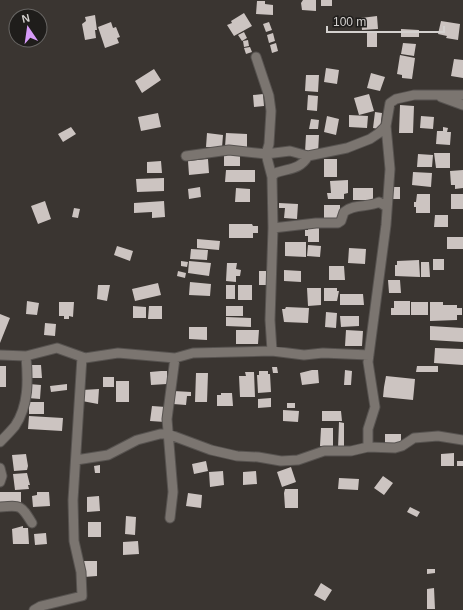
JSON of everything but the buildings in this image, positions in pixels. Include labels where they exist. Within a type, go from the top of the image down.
[{"type":"street","points":[[256,57],[269,96],[271,111],[270,144],[266,154],[272,177],[273,228],[270,320],[272,351]]},
{"type":"street","points":[[368,447],[368,429],[375,407],[368,370],[386,224],[390,169],[386,126],[390,102],[414,95],[463,95]]},
{"type":"street","points":[[434,95],[463,105]]},
{"type":"street","points":[[186,156],[229,150],[266,154],[290,152],[308,156],[347,148],[379,133],[386,126]]},
{"type":"street","points":[[272,177],[275,173],[293,170],[299,167],[308,156]]},
{"type":"street","points":[[273,228],[316,223],[338,223],[341,221],[344,212],[353,206],[375,204],[380,202],[387,207]]},
{"type":"street","points":[[0,355],[26,356],[48,349],[57,348],[82,357],[118,353],[174,358],[193,353],[272,351],[304,355],[323,353],[369,355]]},
{"type":"street","points":[[0,442],[15,426],[26,397],[26,356]]},
{"type":"street","points":[[34,610],[41,606],[82,596],[73,527],[82,357]]},
{"type":"street","points":[[170,518],[173,492],[167,418],[174,358]]},
{"type":"street","points":[[76,460],[108,455],[137,440],[168,434],[224,453],[281,461],[298,460],[330,450],[351,451],[368,447],[395,448],[402,446],[414,438],[438,436],[463,440]]},
{"type":"street","points":[[0,468],[2,476],[0,482]]},
{"type":"street","points":[[0,507],[22,507],[32,523]]}]
